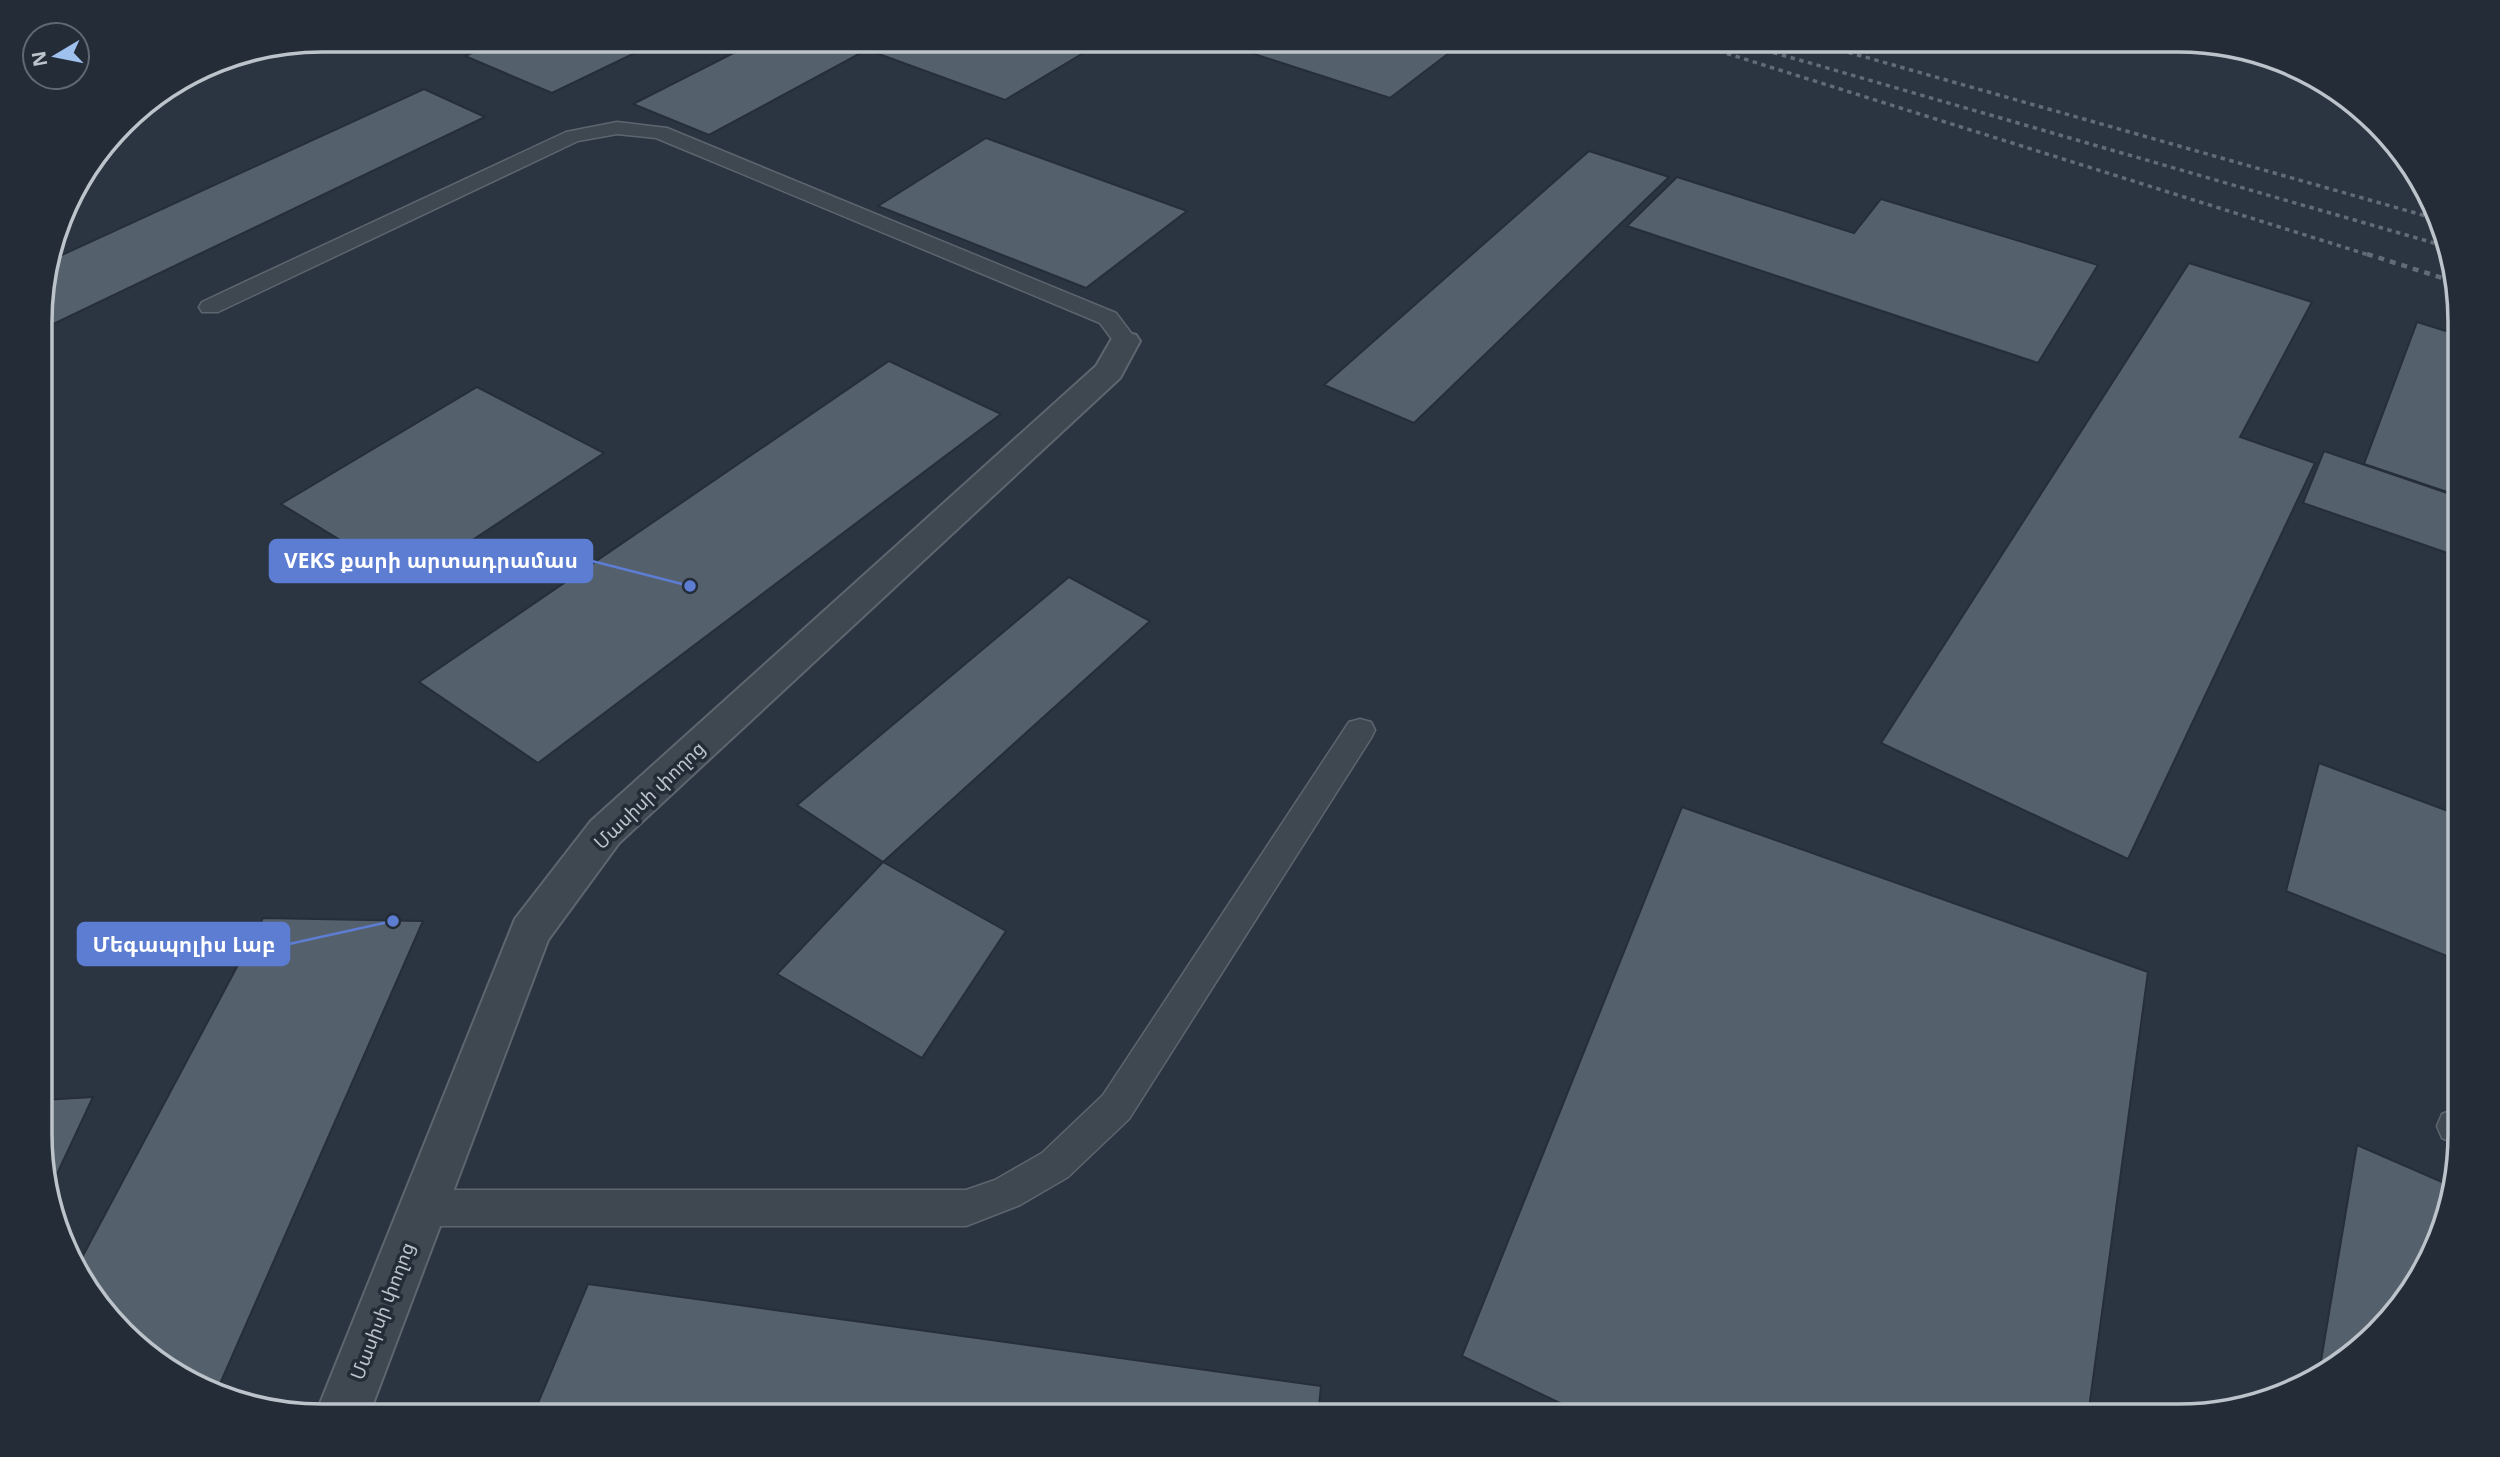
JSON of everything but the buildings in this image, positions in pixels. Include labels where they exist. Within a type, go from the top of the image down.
[{"type":"street","name":"Մասիսի փողոց","points":[[346,1404],[530,932],[605,832],[1109,371],[1125,341]]},
{"type":"lane","points":[[210,307],[573,136],[617,128],[660,132],[1108,317],[1125,341]]},
{"type":"lane","points":[[422,1209],[966,1208],[1007,1193],[1055,1165],[1116,1107],[1360,730]]},
{"type":"railway","points":[[1722,52],[2372,256]]},
{"type":"railway","points":[[1772,52],[2435,243]]},
{"type":"railway","points":[[1847,52],[2426,216]]},
{"type":"railway","points":[[2367,254],[2443,278]]},
{"type":"place","name":"VEKS քարի արտադրամաս","points":[[690,586]]},
{"type":"place","name":"Մեգապոլիս Լաբ","points":[[393,921]]}]
